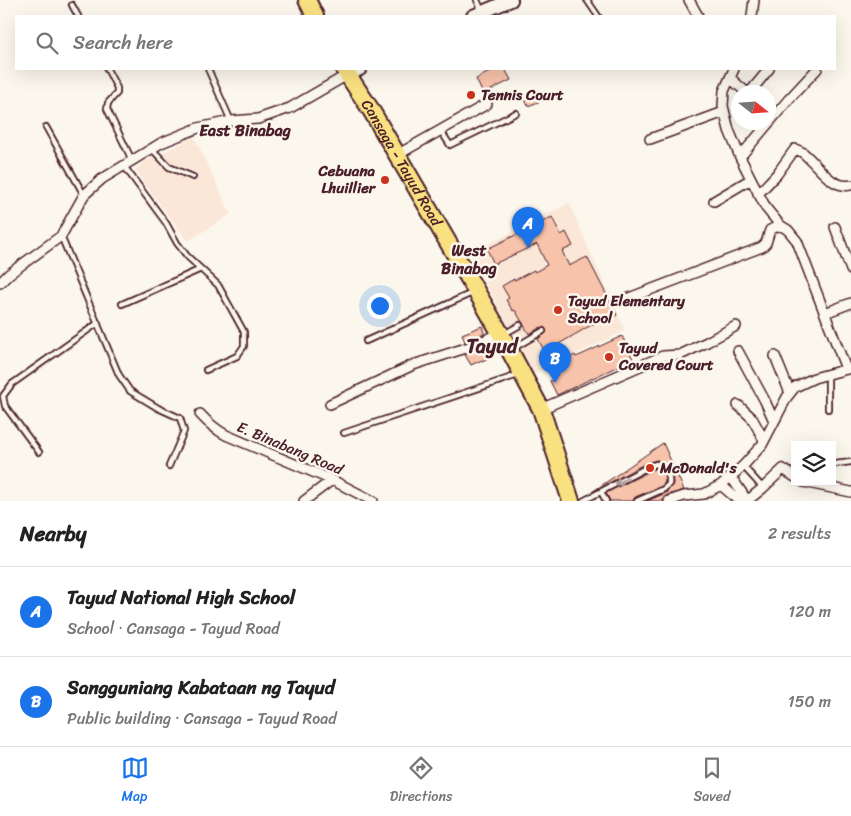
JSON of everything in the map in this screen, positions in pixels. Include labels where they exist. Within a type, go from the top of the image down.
[{"type":"highway","points":[[307,0],[314,15]]},
{"type":"highway","name":"Cansaga - Tayud Road","points":[[350,71],[501,334],[541,409],[571,501]]},
{"type":"street","points":[[478,9],[510,0]]},
{"type":"street","points":[[689,0],[697,15]]},
{"type":"street","points":[[752,15],[754,0]]},
{"type":"street","points":[[669,501],[684,496],[704,494],[721,484],[743,466],[762,444],[787,397],[795,387],[814,378],[849,368],[797,241],[766,208],[740,157],[729,130],[722,106],[724,91],[734,70]]},
{"type":"street","points":[[756,85],[768,70]]},
{"type":"street","points":[[740,157],[816,70]]},
{"type":"street","points":[[0,283],[9,274],[62,236],[84,195],[102,179],[160,143],[198,128],[232,121],[258,119],[290,108],[350,71]]},
{"type":"street","points":[[730,78],[738,85]]},
{"type":"street","points":[[397,155],[487,104]]},
{"type":"street","points":[[650,139],[724,112]]},
{"type":"street","points":[[758,194],[795,149],[802,152],[832,180],[840,184],[851,185]]},
{"type":"street","points":[[714,201],[751,179]]},
{"type":"street","points":[[621,301],[762,247],[766,243],[770,230],[780,225]]},
{"type":"street","points":[[835,227],[851,270]]},
{"type":"street","points":[[825,313],[851,303]]},
{"type":"street","points":[[541,409],[663,356],[680,354],[736,326]]},
{"type":"street","points":[[330,404],[413,366],[501,334]]},
{"type":"street","points":[[738,351],[774,421]]},
{"type":"street","points":[[775,356],[790,393]]},
{"type":"street","points":[[738,405],[752,418],[764,440]]},
{"type":"street","name":"E. Binabang Road","points":[[200,414],[216,430],[332,480],[373,501]]},
{"type":"street","points":[[721,484],[737,499],[746,501],[783,469],[791,474]]},
{"type":"street","points":[[731,476],[743,492],[746,501]]},
{"type":"street","points":[[304,501],[332,480]]},
{"type":"street","points":[[835,486],[851,492]]},
{"type":"lane","points":[[587,0],[597,15]]},
{"type":"lane","points":[[72,5],[77,15]]},
{"type":"lane","points":[[107,70],[117,88],[117,94],[108,103],[108,108],[129,154],[127,164],[177,243],[187,256],[218,285],[244,332],[244,346],[237,356],[206,370]]},
{"type":"lane","points":[[208,70],[232,121]]},
{"type":"lane","points":[[441,131],[450,146],[516,113]]},
{"type":"lane","points":[[46,127],[84,195]]},
{"type":"lane","points":[[152,148],[169,167],[193,177]]},
{"type":"lane","points":[[62,236],[119,375],[130,391],[158,408],[180,418],[184,431],[169,466]]},
{"type":"lane","points":[[122,304],[201,269]]},
{"type":"lane","points":[[366,341],[476,291]]},
{"type":"lane","points":[[39,452],[5,406],[3,396],[12,384],[98,324]]},
{"type":"lane","points":[[501,334],[520,325]]},
{"type":"lane","points":[[509,350],[543,331]]},
{"type":"lane","points":[[344,433],[512,378],[522,373]]},
{"type":"lane","points":[[828,374],[828,409]]},
{"type":"lane","points":[[836,464],[851,462]]},
{"type":"lane","points":[[583,501],[656,464],[667,470],[670,477],[669,484],[664,489],[637,501]]},
{"type":"lane","points":[[743,466],[763,488]]},
{"type":"lane","points":[[601,492],[606,501]]},
{"type":"shaded area","points":[[194,137],[231,214],[188,241],[143,182],[136,169],[149,159]]},
{"type":"shaded area","name":"Tayud Elementary School","points":[[569,203],[625,331],[533,374],[470,253]]},
{"type":"building","points":[[493,70],[506,70],[511,80],[483,94],[476,79]]},
{"type":"building","points":[[537,93],[541,101],[528,106],[525,99]]},
{"type":"building","name":"Tayud Elementary School","points":[[552,217],[561,235],[566,232],[573,246],[562,251],[569,266],[587,257],[617,315],[602,323],[600,320],[545,352],[538,339],[546,333],[546,329],[541,327],[529,334],[515,310],[513,311],[506,300],[509,298],[502,286],[547,265],[537,244],[494,264],[487,249]]},
{"type":"building","points":[[482,326],[484,333],[465,342],[462,334]]},
{"type":"building","points":[[622,336],[633,359],[557,395],[550,381],[554,379],[549,368]]},
{"type":"building","points":[[489,345],[493,356],[471,365],[465,355]]},
{"type":"building","points":[[663,443],[684,490],[667,495],[663,501],[647,501],[666,493],[673,484],[672,473],[668,466],[662,461],[656,460],[646,463],[592,492]]},
{"type":"building","points":[[656,468],[660,469],[664,475],[665,482],[662,486],[635,497],[633,501],[610,501],[606,493]]},
{"type":"place","name":"Tennis Court","points":[[471,95]]},
{"type":"place","name":"Cebuana Lhuillier","points":[[385,180]]},
{"type":"place","name":"Tayud National High School","points":[[528,248]]},
{"type":"place","name":"Tayud Elementary School","points":[[558,310]]},
{"type":"place","name":"Tayud Covered Court","points":[[609,357]]},
{"type":"place","name":"Sangguniang Kabataan ng Tayud","points":[[555,383]]},
{"type":"place","name":"McDonald's","points":[[650,468]]},
{"type":"district","name":"East Binabag","points":[[245,130]]},
{"type":"district","name":"West Binabag","points":[[469,259]]},
{"type":"district","name":"Tayud","points":[[492,346]]}]
